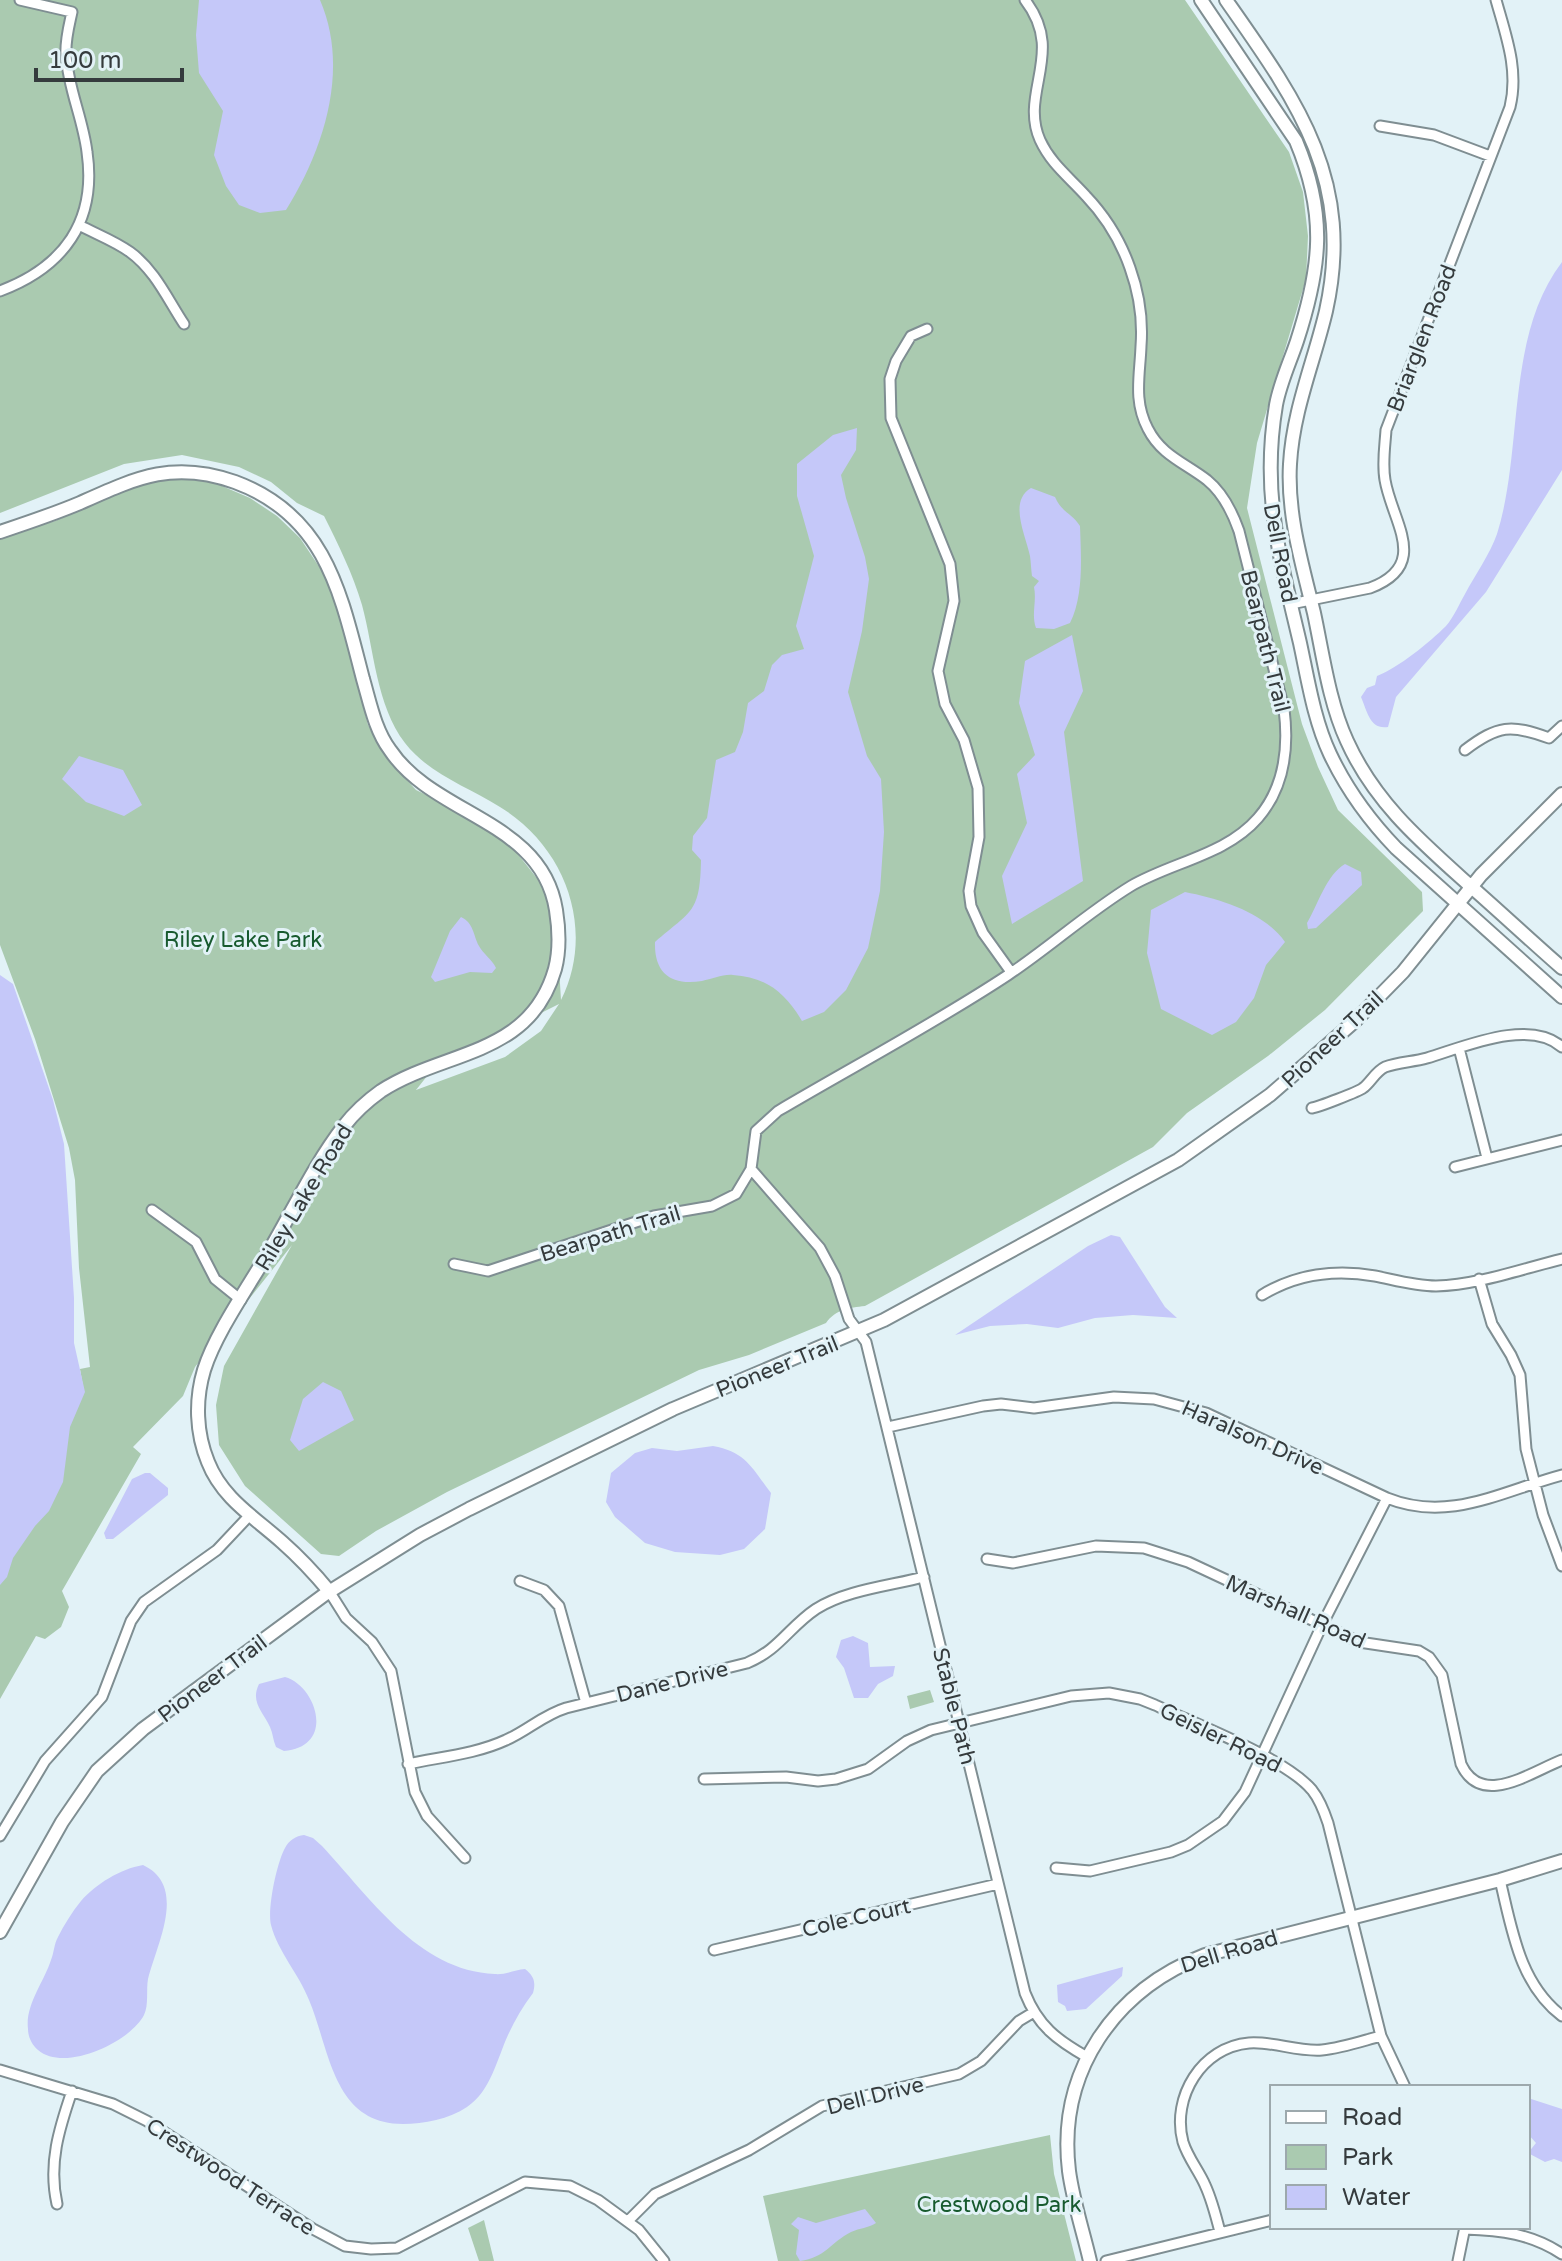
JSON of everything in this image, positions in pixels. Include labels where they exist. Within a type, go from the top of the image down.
[{"type":"main road","name":"Dell Road","points":[[1201,0],[1296,141],[1315,203],[1318,246],[1312,295],[1277,399],[1269,470],[1272,523],[1321,729],[1344,781],[1375,826],[1562,997]]},
{"type":"main road","name":"Dell Road","points":[[1226,0],[1301,112],[1313,139],[1329,193],[1333,243],[1329,296],[1295,419],[1290,467],[1293,516],[1345,738],[1386,806],[1562,968]]},
{"type":"main road","name":"Riley Lake Road","points":[[0,532],[48,516],[130,480],[157,474],[183,472],[210,475],[236,483],[272,502],[303,527],[333,573],[371,706],[386,746],[412,777],[517,841],[540,868],[555,901],[558,947],[555,970],[533,1012],[517,1029],[497,1042],[398,1081],[360,1108],[330,1146],[206,1365],[197,1407],[201,1441],[209,1465],[224,1490],[249,1516],[281,1541],[329,1591]]},
{"type":"main road","name":"Pioneer Trail","points":[[0,1932],[62,1822],[97,1771],[143,1729],[329,1591],[433,1527],[635,1427],[859,1332],[1128,1189],[1225,1129],[1314,1060],[1355,1021],[1403,972],[1458,903],[1517,837],[1562,794]]},
{"type":"main road","name":"Dell Road","points":[[1090,2261],[1071,2182],[1068,2145],[1073,2100],[1087,2057],[1115,2016],[1156,1978],[1179,1965],[1225,1949],[1500,1880],[1562,1861]]},
{"type":"street","points":[[0,291],[34,276],[65,249],[79,225],[89,193],[87,151],[66,54],[72,12],[20,0]]},
{"type":"street","name":"Bearpath Trail","points":[[454,1264],[488,1271],[654,1216],[712,1206],[736,1194],[751,1169],[756,1131],[778,1111],[1011,972],[1135,883],[1224,845],[1243,833],[1260,817],[1281,777],[1287,732],[1232,511],[1206,480],[1158,445],[1147,428],[1137,391],[1142,345],[1141,318],[1130,265],[1104,218],[1088,197],[1055,166],[1038,135],[1035,99],[1044,62],[1043,42],[1038,22],[1025,0]]},
{"type":"street","name":"Briarglen Road","points":[[1291,604],[1383,583],[1401,563],[1405,537],[1390,502],[1385,478],[1386,430],[1510,107],[1514,76],[1496,0]]},
{"type":"street","points":[[1380,126],[1434,135],[1490,156]]},
{"type":"street","points":[[79,225],[136,258],[161,286],[184,324]]},
{"type":"street","points":[[927,329],[911,336],[896,361],[890,379],[891,418],[950,564],[954,601],[938,671],[945,704],[964,740],[978,788],[979,837],[969,891],[971,906],[983,933],[1011,972]]},
{"type":"street","points":[[1465,750],[1485,735],[1504,728],[1523,728],[1549,738],[1562,726]]},
{"type":"street","points":[[1312,1108],[1324,1107],[1336,1098],[1366,1087],[1377,1072],[1386,1067],[1482,1040],[1533,1035],[1554,1039],[1562,1047]]},
{"type":"street","points":[[1459,1048],[1487,1158]]},
{"type":"street","points":[[1455,1167],[1562,1140]]},
{"type":"street","points":[[751,1169],[820,1248],[835,1276],[849,1319],[859,1332]]},
{"type":"street","points":[[152,1210],[196,1242],[215,1279],[241,1300]]},
{"type":"street","points":[[1262,1295],[1296,1279],[1342,1273],[1433,1286],[1479,1279],[1562,1259]]},
{"type":"street","points":[[1479,1279],[1492,1324],[1520,1375],[1526,1449],[1543,1515],[1562,1566]]},
{"type":"street","name":"Stable Path","points":[[859,1332],[866,1342],[888,1427],[1025,1993],[1050,2034],[1087,2057]]},
{"type":"street","name":"Haralson Drive","points":[[888,1427],[992,1405],[1034,1408],[1105,1398],[1154,1399],[1206,1413],[1387,1498],[1410,1505],[1441,1509],[1464,1506],[1562,1475]]},
{"type":"street","points":[[1056,1868],[1090,1871],[1188,1845],[1223,1821],[1236,1806],[1322,1625],[1387,1498]]},
{"type":"street","points":[[0,1836],[45,1761],[102,1697],[131,1621],[144,1602],[217,1550],[249,1516]]},
{"type":"street","name":"Marshall Road","points":[[987,1559],[1013,1563],[1096,1546],[1144,1548],[1188,1562],[1359,1642],[1408,1649],[1429,1657],[1442,1675],[1461,1764],[1466,1776],[1477,1784],[1489,1787],[1501,1785],[1562,1760]]},
{"type":"street","name":"Dane Drive","points":[[408,1764],[491,1746],[553,1712],[747,1663],[770,1651],[803,1619],[826,1603],[924,1577]]},
{"type":"street","points":[[520,1581],[544,1590],[559,1606],[586,1703]]},
{"type":"street","name":"Riley Lake Road","points":[[329,1591],[346,1618],[372,1642],[391,1671],[408,1764],[420,1804],[436,1827],[465,1858]]},
{"type":"street","name":"Geisler Road","points":[[704,1779],[786,1777],[818,1781],[845,1777],[868,1769],[919,1734],[960,1723],[1071,1696],[1109,1693],[1140,1699],[1261,1756],[1300,1778],[1322,1805],[1381,2036],[1404,2085]]},
{"type":"street","points":[[1500,1880],[1518,1951],[1529,1978],[1545,2001],[1562,2016]]},
{"type":"street","name":"Cole Court","points":[[714,1950],[998,1884]]},
{"type":"street","name":"Dell Drive","points":[[628,2221],[655,2194],[749,2150],[822,2106],[959,2074],[981,2061],[1019,2021],[1034,2012]]},
{"type":"street","points":[[1220,2232],[1209,2195],[1183,2140],[1181,2124],[1185,2092],[1203,2065],[1217,2054],[1246,2043],[1323,2050],[1381,2036]]},
{"type":"street","name":"Crestwood Terrace","points":[[0,2070],[113,2104],[147,2121],[313,2229],[345,2246],[397,2248],[525,2182],[570,2186],[598,2200],[639,2230],[664,2261]]},
{"type":"street","points":[[57,2204],[53,2165],[57,2135],[72,2091]]},
{"type":"street","points":[[1106,2261],[1270,2220]]},
{"type":"street","points":[[1458,2261],[1465,2229]]},
{"type":"street","points":[[1475,2229],[1514,2233],[1535,2239],[1562,2254]]},
{"type":"green space","name":"Riley Lake Park","points":[[0,0],[1185,0],[1289,152],[1303,192],[1308,236],[1306,279],[1257,443],[1247,508],[1302,724],[1338,810],[1422,892],[1423,911],[1325,1010],[1268,1056],[1187,1113],[1153,1147],[865,1306],[843,1310],[826,1323],[749,1355],[699,1370],[447,1492],[376,1531],[339,1556],[321,1554],[245,1486],[219,1445],[216,1405],[224,1366],[292,1245],[195,1367],[183,1396],[133,1447],[141,1454],[62,1591],[69,1607],[61,1627],[45,1639],[36,1636],[0,1699],[0,1548],[84,1392],[80,1369],[90,1367],[79,1268],[75,1180],[69,1148],[35,1039],[0,945],[0,538],[55,521],[129,488],[159,480],[187,479],[215,483],[250,498],[277,516],[300,538],[336,600],[368,725],[385,756],[416,790],[497,828],[555,901],[561,1000],[571,973],[576,946],[568,892],[558,867],[542,844],[523,824],[500,807],[426,764],[395,728],[377,676],[358,593],[324,516],[297,503],[271,482],[239,467],[182,455],[124,464],[0,513]],"holes":[[[559,1004],[541,1031],[505,1057],[416,1090],[435,1066]]]},
{"type":"green space","points":[[930,1690],[934,1702],[910,1709],[907,1696]]},
{"type":"green space","name":"Crestwood Park","points":[[1050,2135],[1054,2174],[1076,2261],[778,2261],[763,2196]]},
{"type":"green space","points":[[484,2220],[494,2261],[479,2261],[468,2228]]},
{"type":"water","points":[[199,0],[320,0],[329,26],[333,53],[328,108],[312,161],[286,210],[260,213],[239,205],[226,186],[214,155],[223,111],[199,73],[196,35]]},
{"type":"water","points":[[1562,262],[1562,470],[1486,592],[1396,697],[1388,727],[1377,726],[1361,697],[1367,688],[1375,685],[1377,676],[1413,654],[1446,626],[1494,542],[1505,501],[1518,394],[1532,324],[1544,292]]},
{"type":"water","points":[[857,428],[856,450],[841,475],[869,579],[862,631],[848,692],[867,756],[881,779],[884,832],[880,891],[868,948],[846,990],[824,1012],[802,1021],[782,995],[756,979],[729,975],[691,982],[674,979],[662,970],[655,942],[686,916],[696,901],[701,860],[692,850],[693,836],[707,818],[716,760],[735,752],[743,732],[748,703],[764,691],[772,665],[782,655],[804,649],[796,626],[814,556],[797,496],[797,464],[833,435]]},
{"type":"water","points":[[1031,488],[1055,497],[1080,526],[1078,600],[1070,623],[1054,629],[1036,628],[1035,623],[1034,587],[1039,581],[1032,576],[1020,519],[1021,501]]},
{"type":"water","points":[[1072,635],[1083,691],[1064,732],[1083,881],[1012,924],[1002,876],[1027,823],[1017,774],[1035,755],[1019,703],[1025,661]]},
{"type":"water","points":[[79,756],[123,770],[142,805],[124,816],[86,802],[62,779]]},
{"type":"water","points":[[1345,864],[1361,872],[1362,885],[1316,928],[1308,929],[1307,923],[1328,883]]},
{"type":"water","points":[[1185,892],[1240,908],[1265,923],[1285,942],[1266,965],[1254,998],[1236,1022],[1212,1035],[1161,1009],[1147,953],[1151,910]]},
{"type":"water","points":[[461,917],[471,926],[481,949],[496,968],[492,973],[470,972],[435,982],[431,977],[450,931]]},
{"type":"water","points":[[0,975],[13,984],[53,1100],[64,1144],[74,1343],[85,1392],[70,1427],[63,1482],[49,1511],[13,1558],[7,1577],[0,1585]]},
{"type":"water","points":[[1111,1235],[1120,1237],[1165,1307],[1177,1318],[1133,1315],[1095,1318],[1058,1328],[1027,1324],[990,1326],[955,1335],[1088,1246]]},
{"type":"water","points":[[323,1382],[341,1391],[354,1420],[299,1451],[290,1440],[303,1399]]},
{"type":"water","points":[[713,1446],[741,1457],[771,1493],[765,1529],[744,1549],[720,1555],[675,1552],[645,1543],[615,1517],[606,1502],[611,1473],[635,1453],[652,1448],[677,1451]]},
{"type":"water","points":[[150,1473],[168,1488],[168,1495],[113,1539],[106,1539],[104,1533],[132,1479]]},
{"type":"water","points":[[853,1636],[868,1643],[870,1667],[895,1666],[893,1676],[878,1684],[868,1698],[854,1698],[844,1668],[836,1657],[841,1640]]},
{"type":"water","points":[[285,1677],[306,1692],[316,1716],[316,1728],[311,1739],[300,1747],[284,1751],[276,1747],[256,1696],[259,1684]]},
{"type":"water","points":[[304,1835],[322,1846],[397,1928],[442,1960],[467,1970],[498,1974],[525,1969],[532,1977],[533,1993],[511,2029],[488,2084],[467,2107],[444,2118],[403,2124],[380,2121],[362,2112],[348,2098],[330,2061],[309,2000],[271,1925],[272,1897],[282,1855],[291,1841]]},
{"type":"water","points":[[143,1865],[157,1874],[167,1901],[162,1933],[148,1979],[144,2015],[125,2035],[96,2051],[64,2058],[38,2050],[29,2035],[29,2011],[66,1923],[81,1901],[94,1889],[117,1874]]},
{"type":"water","points":[[1123,1967],[1122,1976],[1086,2009],[1067,2011],[1058,2002],[1057,1985]]},
{"type":"water","points":[[1530,2099],[1562,2109],[1562,2162],[1554,2159],[1545,2162],[1530,2154],[1536,2143],[1530,2136]]},
{"type":"water","points":[[865,2209],[876,2223],[851,2232],[822,2253],[800,2261],[796,2254],[799,2230],[791,2224],[798,2217],[816,2223]]}]
